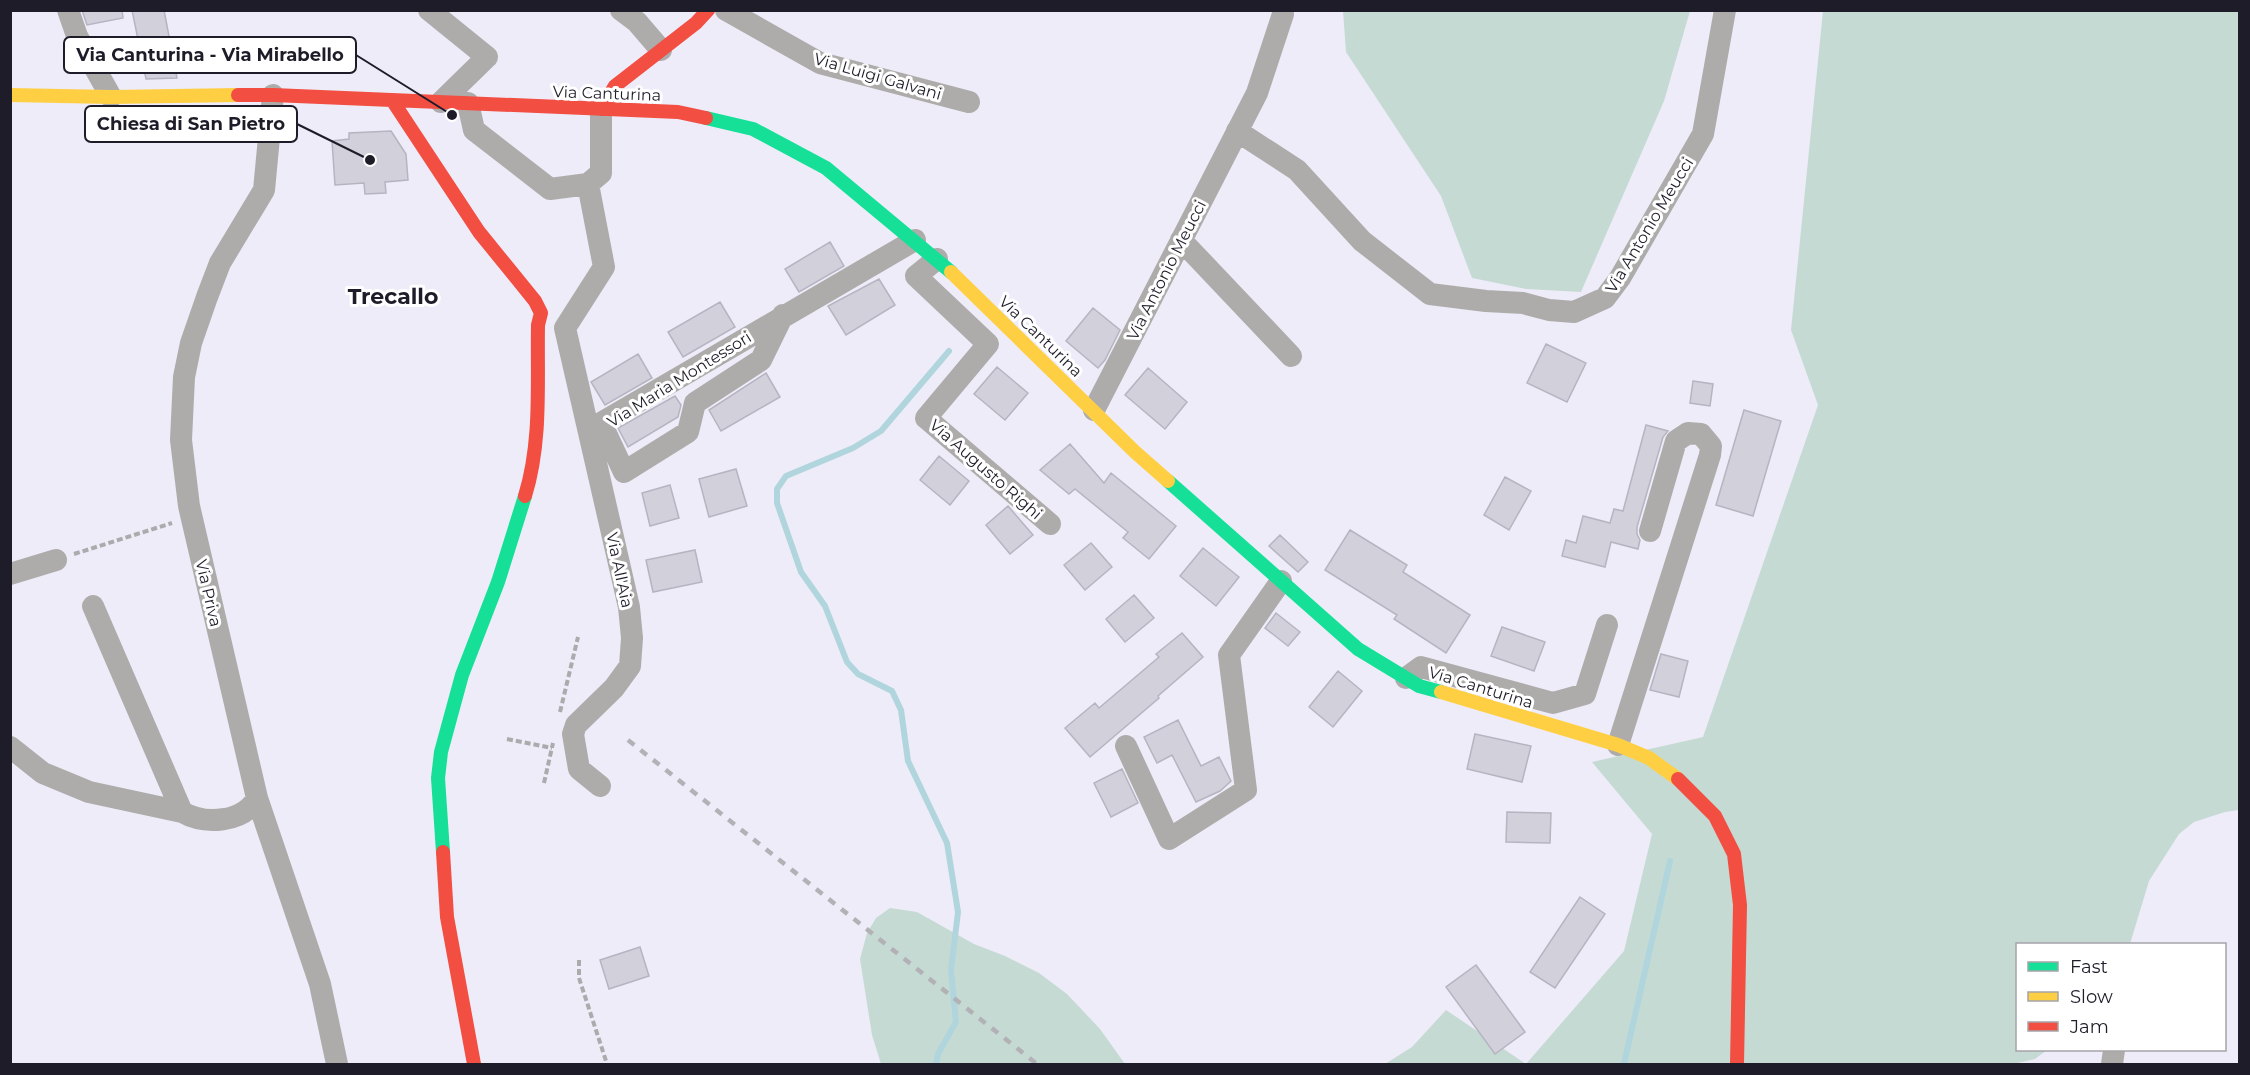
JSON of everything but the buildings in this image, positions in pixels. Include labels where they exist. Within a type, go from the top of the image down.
[{"type":"main road","points":[[601,109],[615,86],[696,23],[708,10]]},
{"type":"main road","name":"Via Canturina","points":[[10,95],[111,97],[273,95],[678,112],[753,129],[826,168],[937,259],[1135,452],[1358,649],[1419,686],[1618,745],[1649,758],[1683,783],[1715,816],[1734,854],[1740,905],[1737,1065]]},
{"type":"main road","points":[[392,100],[479,232],[535,301],[541,313],[538,325],[536,449],[533,471],[498,582],[462,675],[441,752],[438,778],[447,916],[474,1065]]},
{"type":"street","points":[[68,10],[77,36],[111,97]]},
{"type":"street","points":[[429,10],[487,57],[441,102]]},
{"type":"street","points":[[621,10],[637,22],[662,50]]},
{"type":"street","name":"Via Luigi Galvani","points":[[726,10],[820,63],[969,102]]},
{"type":"street","name":"Via Antonio Meucci","points":[[1237,131],[1297,170],[1362,241],[1430,294],[1523,303],[1549,310],[1575,312],[1605,298],[1620,278],[1703,134],[1725,10]]},
{"type":"street","name":"Via Antonio Meucci","points":[[1094,410],[1257,93],[1283,14]]},
{"type":"street","name":"Via Priva","points":[[273,95],[264,190],[220,263],[191,343],[184,377],[181,440],[191,517],[257,798],[320,984],[337,1065]]},
{"type":"street","points":[[468,103],[474,130],[550,189],[588,184],[601,173],[601,109]]},
{"type":"street","name":"Via All'Aia","points":[[588,184],[604,267],[564,328],[629,607],[632,638],[630,666],[614,688],[576,725],[573,734],[579,769],[600,786]]},
{"type":"street","name":"Via Maria Montessori","points":[[783,315],[761,360],[695,403],[688,432],[624,472],[601,423],[783,315],[915,240]]},
{"type":"street","points":[[1181,240],[1291,357]]},
{"type":"street","name":"Via Augusto Righi","points":[[937,259],[916,276],[988,344],[926,418],[1050,524]]},
{"type":"street","points":[[1618,745],[1710,455],[1711,446],[1701,434],[1688,433],[1676,441],[1650,531]]},
{"type":"street","points":[[10,574],[56,560]]},
{"type":"street","points":[[1126,746],[1169,839],[1245,790],[1229,655],[1281,581]]},
{"type":"street","points":[[93,606],[182,812]]},
{"type":"street","points":[[1406,678],[1421,667],[1553,702],[1563,700],[1585,694],[1607,625]]},
{"type":"street","points":[[10,747],[43,773],[89,792],[182,812],[190,816],[210,820],[225,819],[247,809],[254,804],[257,798]]},
{"type":"path","points":[[56,560],[191,517]]},
{"type":"path","points":[[507,739],[552,748]]},
{"type":"path","points":[[579,960],[579,978],[607,1065]]},
{"type":"shaded area","points":[[1343,11],[1690,11],[1664,101],[1581,292],[1526,289],[1472,278],[1441,196],[1346,52]]},
{"type":"shaded area","points":[[1823,11],[2239,11],[2239,810],[2194,822],[2179,834],[2149,881],[2130,943],[2016,943],[2016,1051],[2046,1051],[2035,1059],[2013,1064],[1526,1064],[1624,951],[1652,834],[1592,762],[1703,737],[1818,405],[1791,330]]},
{"type":"shaded area","points":[[890,908],[917,912],[974,944],[1039,973],[1067,994],[1100,1029],[1125,1064],[881,1064],[872,1035],[860,959],[867,933],[876,918]]},
{"type":"shaded area","points":[[1446,1010],[1526,1064],[1385,1064],[1412,1047]]},
{"type":"waterway","points":[[936,1064],[938,1054],[956,1022],[951,970],[958,912],[947,843],[908,761],[901,710],[892,691],[858,674],[847,662],[825,606],[801,572],[777,503],[777,489],[786,476],[853,448],[881,431],[949,351]]},
{"type":"waterway","points":[[1624,1064],[1670,861]]},
{"type":"railway","points":[[628,740],[1037,1064]]},
{"type":"traffic: fast","points":[[706,118],[753,129],[826,168],[951,272]]},
{"type":"traffic: fast","points":[[1168,481],[1358,649],[1419,686],[1441,692]]},
{"type":"traffic: fast","points":[[443,852],[438,778],[441,752],[462,675],[498,582],[525,496]]},
{"type":"traffic: slow","points":[[10,95],[111,97],[238,95]]},
{"type":"traffic: slow","points":[[951,272],[1135,452],[1168,481]]},
{"type":"traffic: slow","points":[[1441,692],[1618,745],[1649,758],[1678,779]]},
{"type":"traffic: jam","points":[[601,109],[615,86],[696,23],[708,10]]},
{"type":"traffic: jam","points":[[238,95],[678,112],[706,118]]},
{"type":"traffic: jam","points":[[392,100],[479,232],[535,301],[541,313],[538,325],[536,433],[525,496]]},
{"type":"traffic: jam","points":[[1678,779],[1715,816],[1734,854],[1740,905],[1737,1064]]},
{"type":"traffic: jam","points":[[443,852],[447,917],[474,1064]]},
{"type":"place","name":"Via Canturina - Via Mirabello","points":[[452,115]]},
{"type":"place","name":"Chiesa di San Pietro","points":[[370,160]]},
{"type":"district","name":"Trecallo","points":[[393,296]]}]
